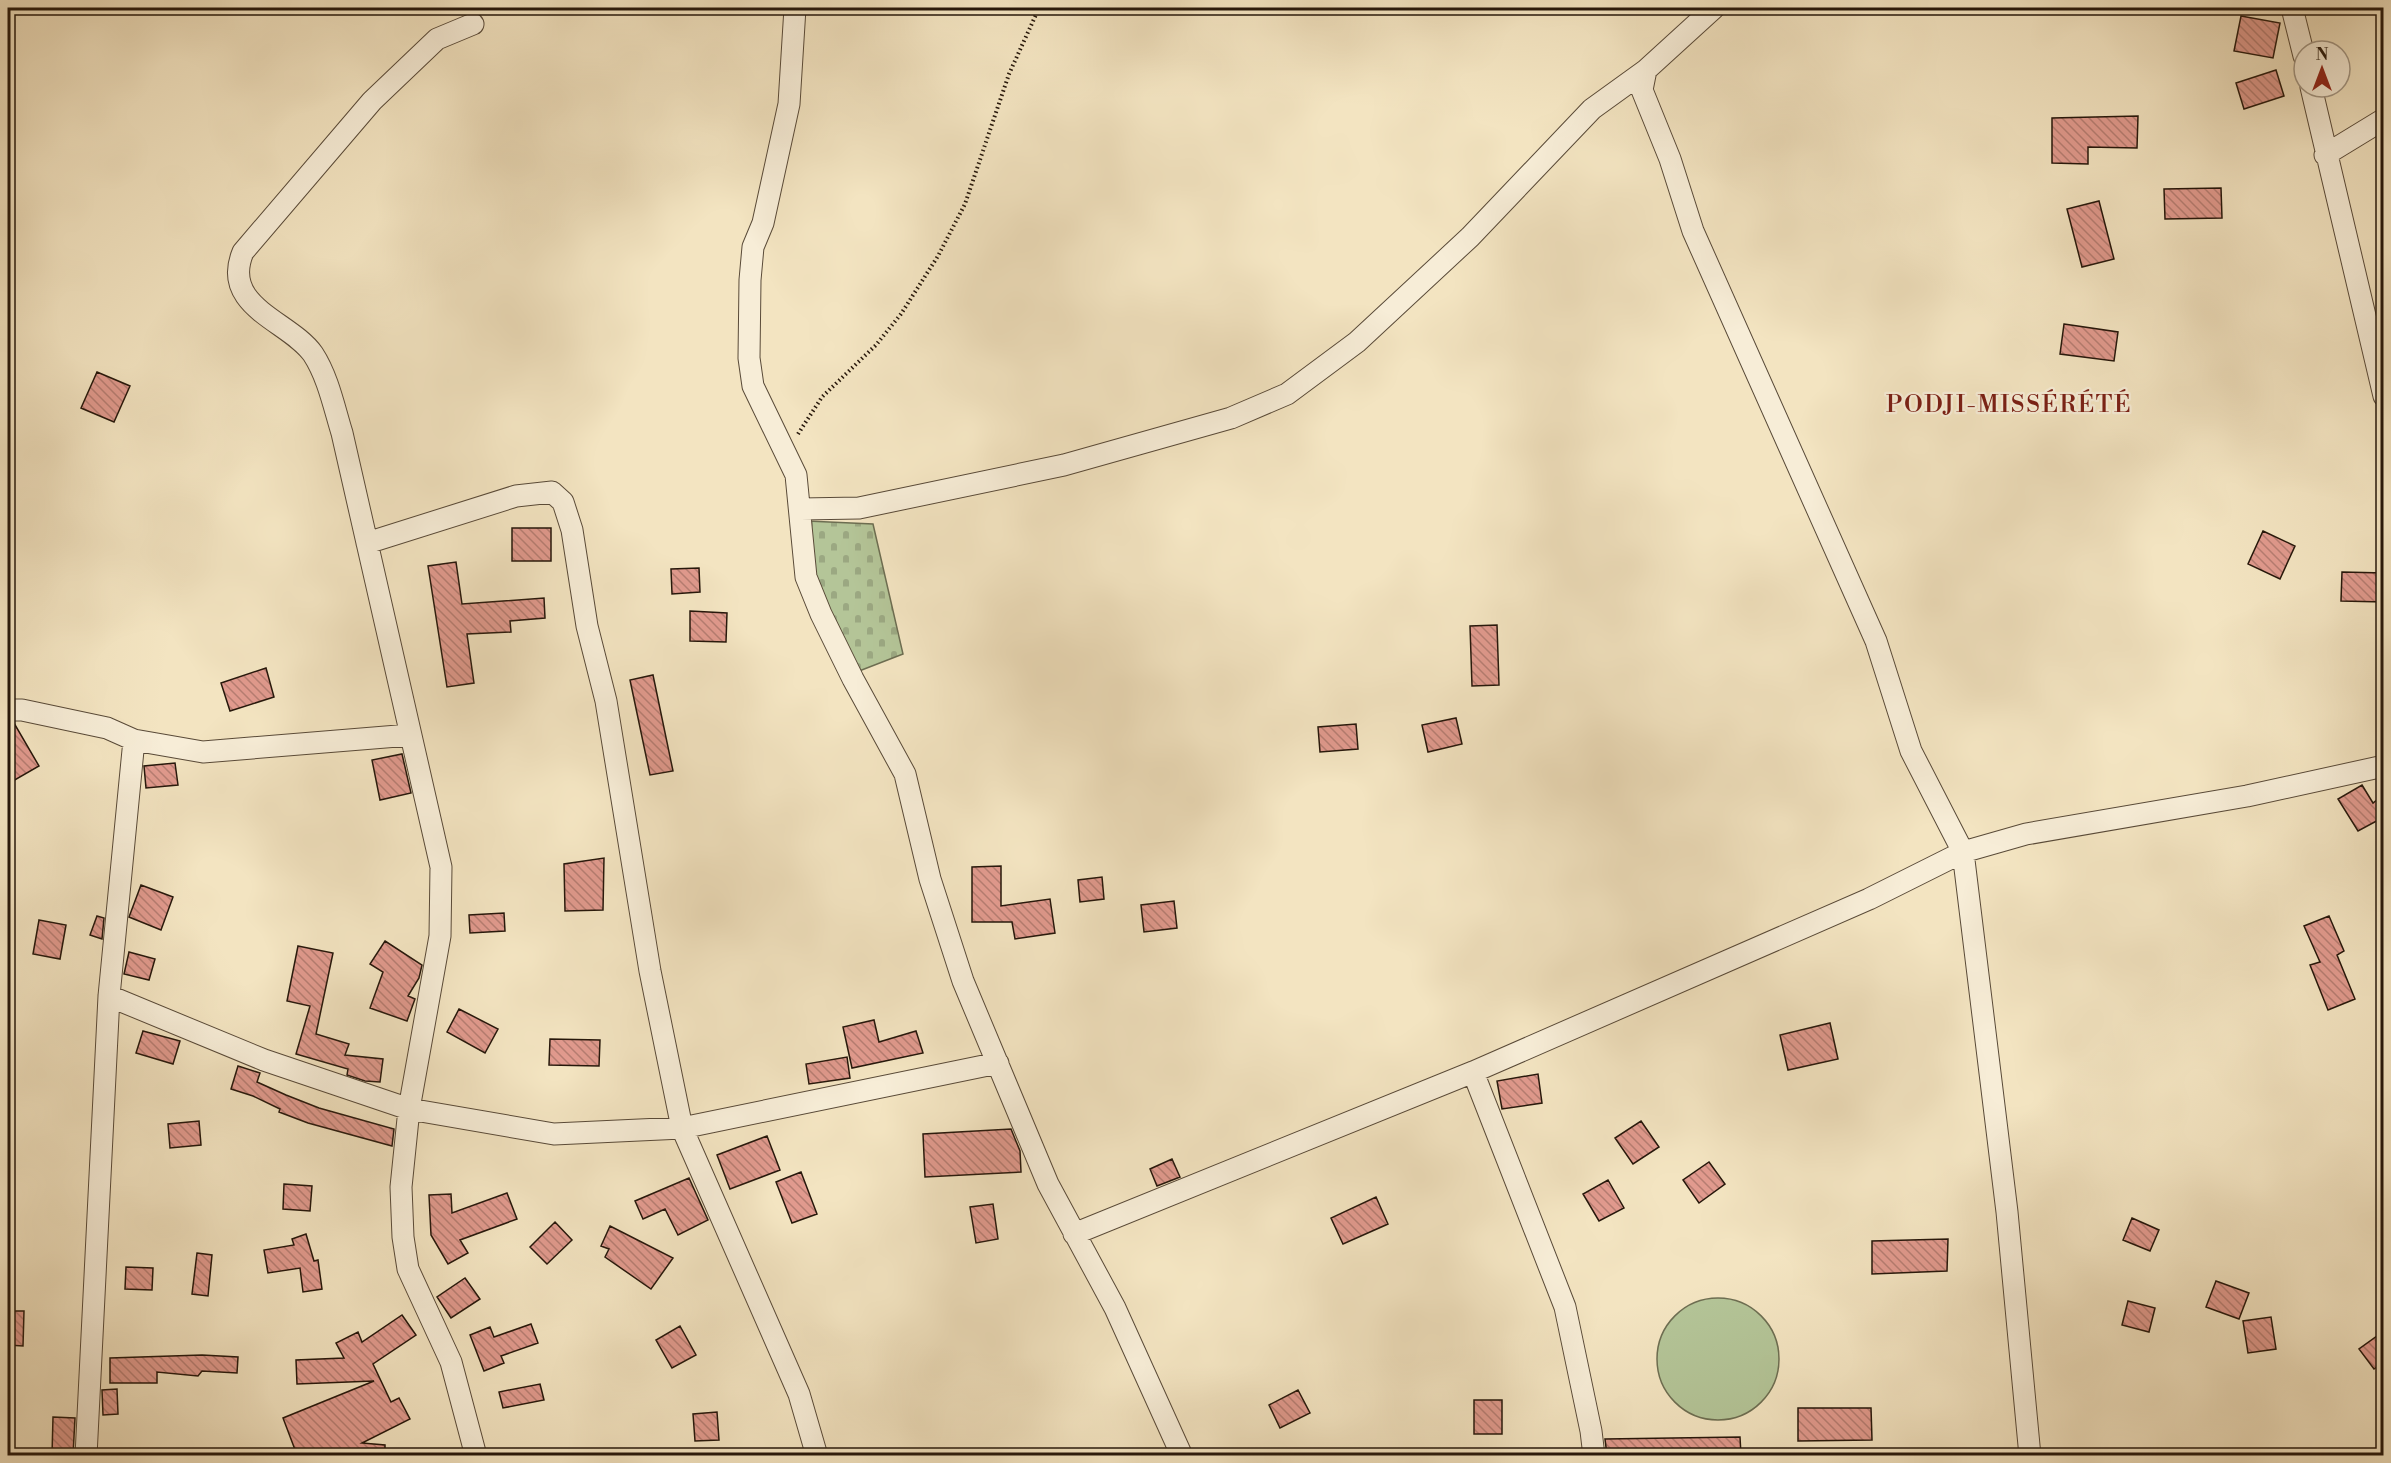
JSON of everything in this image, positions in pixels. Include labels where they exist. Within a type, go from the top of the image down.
[{"type":"street","points":[[795,8],[789,104],[763,223],[753,247],[750,280],[749,358],[753,386],[796,475],[801,508],[801,546],[806,576],[820,614],[905,774],[930,879],[963,981],[1048,1184],[1115,1308],[1182,1455]]},
{"type":"street","points":[[801,508],[859,508],[1064,465],[1231,418],[1287,394],[1357,342],[1470,237],[1592,109],[1646,70],[1714,8]]},
{"type":"street","points":[[2292,8],[2300,39]]},
{"type":"street","points":[[473,24],[437,39],[372,101],[243,252],[238,264],[239,282],[248,297],[266,318],[311,352],[321,369],[342,433],[441,867],[440,936],[410,1108],[401,1187],[402,1237],[408,1269],[451,1362],[476,1455]]},
{"type":"street","points":[[1646,70],[1642,90],[1670,159],[1693,231],[1876,641],[1911,751],[1963,852],[2007,1212],[2030,1455]]},
{"type":"street","points":[[2314,99],[2384,396]]},
{"type":"street","points":[[2325,154],[2384,119]]},
{"type":"street","points":[[367,543],[516,496],[552,492],[563,502],[572,530],[587,626],[606,701],[650,971],[682,1128],[799,1394],[817,1455]]},
{"type":"street","points":[[8,710],[22,710],[107,728],[134,740],[204,752],[410,735]]},
{"type":"street","points":[[86,1455],[109,996],[134,740]]},
{"type":"street","points":[[1074,1234],[1473,1072],[1869,899],[1963,852],[2026,834],[2247,796],[2384,766]]},
{"type":"street","points":[[109,996],[264,1060],[410,1108],[554,1134],[682,1128],[998,1063]]},
{"type":"street","points":[[1473,1072],[1565,1306],[1594,1455]]},
{"type":"path","points":[[786,452],[822,397],[876,345],[901,314],[938,256],[965,204],[1010,74],[1039,8]]},
{"type":"green space","points":[[807,521],[873,524],[903,654],[854,673],[813,581]]},
{"type":"green space","points":[[1718,1298],[1741,1303],[1752,1308],[1761,1316],[1769,1325],[1774,1336],[1779,1359],[1774,1382],[1769,1393],[1761,1402],[1752,1410],[1741,1415],[1718,1420],[1695,1415],[1684,1410],[1675,1402],[1667,1393],[1662,1382],[1657,1359],[1662,1336],[1667,1325],[1675,1316],[1684,1308],[1695,1303]]},
{"type":"building","points":[[2241,16],[2280,23],[2273,58],[2234,51]]},
{"type":"building","points":[[2276,70],[2284,96],[2244,109],[2236,83]]},
{"type":"building","points":[[2138,116],[2137,148],[2088,147],[2088,164],[2052,163],[2052,118]]},
{"type":"building","points":[[2221,188],[2222,218],[2165,219],[2164,189]]},
{"type":"building","points":[[2099,201],[2114,259],[2082,267],[2067,209]]},
{"type":"building","points":[[2064,324],[2118,332],[2114,361],[2060,354]]},
{"type":"building","points":[[97,372],[130,386],[114,422],[81,408]]},
{"type":"building","points":[[512,528],[551,528],[551,561],[512,561]]},
{"type":"building","points":[[2263,531],[2295,546],[2280,579],[2248,564]]},
{"type":"building","points":[[456,562],[462,604],[544,598],[545,618],[510,621],[511,632],[467,634],[474,683],[447,687],[428,566]]},
{"type":"building","points":[[699,568],[700,592],[672,594],[671,569]]},
{"type":"building","points":[[2342,572],[2384,573],[2384,602],[2341,601]]},
{"type":"building","points":[[690,611],[727,613],[726,642],[690,641]]},
{"type":"building","points":[[1497,625],[1499,685],[1472,686],[1470,626]]},
{"type":"building","points":[[266,668],[274,697],[230,711],[221,683]]},
{"type":"building","points":[[653,675],[673,771],[650,775],[630,680]]},
{"type":"building","points":[[1456,718],[1462,744],[1428,752],[1422,725]]},
{"type":"building","points":[[8,723],[14,723],[39,766],[13,781],[8,772]]},
{"type":"building","points":[[1356,724],[1358,749],[1320,752],[1318,727]]},
{"type":"building","points":[[402,754],[411,793],[380,800],[372,760]]},
{"type":"building","points":[[175,763],[178,785],[146,788],[144,766]]},
{"type":"building","points":[[2362,785],[2373,803],[2384,794],[2384,817],[2358,831],[2338,799]]},
{"type":"building","points":[[604,858],[603,910],[565,911],[564,864]]},
{"type":"building","points":[[1001,866],[1001,906],[1050,899],[1055,933],[1015,939],[1012,922],[972,922],[972,867]]},
{"type":"building","points":[[1102,877],[1104,899],[1080,902],[1078,880]]},
{"type":"building","points":[[141,885],[173,897],[161,930],[129,917]]},
{"type":"building","points":[[1174,901],[1177,928],[1144,932],[1141,905]]},
{"type":"building","points":[[504,913],[505,931],[470,933],[469,915]]},
{"type":"building","points":[[97,916],[104,918],[102,939],[90,935]]},
{"type":"building","points":[[2329,916],[2344,951],[2337,955],[2355,999],[2328,1010],[2310,965],[2320,962],[2304,926]]},
{"type":"building","points":[[39,920],[66,925],[60,959],[33,954]]},
{"type":"building","points":[[385,941],[422,965],[419,978],[408,996],[415,999],[407,1021],[370,1008],[383,972],[370,964]]},
{"type":"building","points":[[298,946],[333,953],[316,1034],[349,1044],[345,1055],[383,1059],[380,1082],[365,1081],[347,1075],[348,1069],[296,1054],[310,1006],[287,1001]]},
{"type":"building","points":[[129,952],[155,959],[149,980],[124,974]]},
{"type":"building","points":[[459,1009],[498,1029],[485,1053],[447,1032]]},
{"type":"building","points":[[874,1020],[879,1042],[916,1031],[923,1053],[852,1068],[843,1027]]},
{"type":"building","points":[[1830,1023],[1838,1059],[1788,1070],[1780,1035]]},
{"type":"building","points":[[143,1031],[180,1041],[173,1064],[136,1053]]},
{"type":"building","points":[[550,1039],[600,1040],[599,1066],[549,1065]]},
{"type":"building","points":[[847,1057],[850,1078],[809,1084],[806,1064]]},
{"type":"building","points":[[238,1066],[260,1073],[257,1082],[286,1095],[319,1108],[394,1129],[392,1146],[308,1123],[279,1112],[280,1109],[253,1096],[231,1089]]},
{"type":"building","points":[[1538,1074],[1542,1103],[1502,1109],[1497,1081]]},
{"type":"building","points":[[199,1121],[201,1145],[170,1148],[168,1124]]},
{"type":"building","points":[[1641,1121],[1659,1147],[1633,1164],[1615,1138]]},
{"type":"building","points":[[1011,1129],[1020,1151],[1021,1172],[925,1177],[923,1134]]},
{"type":"building","points":[[767,1136],[780,1170],[730,1189],[717,1155]]},
{"type":"building","points":[[1172,1159],[1180,1177],[1157,1186],[1150,1169]]},
{"type":"building","points":[[1709,1162],[1725,1184],[1699,1203],[1683,1180]]},
{"type":"building","points":[[801,1172],[817,1214],[792,1223],[776,1182]]},
{"type":"building","points":[[689,1178],[708,1220],[678,1235],[665,1209],[643,1219],[635,1201]]},
{"type":"building","points":[[1608,1180],[1624,1208],[1599,1221],[1583,1194]]},
{"type":"building","points":[[284,1184],[312,1186],[310,1211],[283,1209]]},
{"type":"building","points":[[507,1193],[517,1219],[460,1240],[468,1253],[448,1264],[431,1235],[429,1195],[451,1194],[452,1213]]},
{"type":"building","points":[[1376,1197],[1388,1224],[1343,1244],[1331,1218]]},
{"type":"building","points":[[993,1204],[998,1239],[976,1243],[970,1207]]},
{"type":"building","points":[[2132,1218],[2159,1230],[2150,1251],[2123,1240]]},
{"type":"building","points":[[555,1222],[572,1240],[547,1264],[530,1247]]},
{"type":"building","points":[[610,1226],[673,1258],[651,1289],[605,1257],[609,1249],[601,1246]]},
{"type":"building","points":[[306,1234],[314,1261],[318,1260],[322,1289],[303,1292],[300,1268],[268,1273],[264,1250],[294,1245],[292,1239]]},
{"type":"building","points":[[1948,1239],[1947,1271],[1872,1274],[1872,1241]]},
{"type":"building","points":[[197,1253],[212,1255],[208,1296],[192,1294]]},
{"type":"building","points":[[126,1267],[153,1268],[152,1290],[125,1289]]},
{"type":"building","points":[[465,1278],[480,1299],[451,1318],[437,1297]]},
{"type":"building","points":[[2216,1281],[2249,1293],[2239,1319],[2206,1307]]},
{"type":"building","points":[[2128,1301],[2155,1308],[2149,1332],[2122,1325]]},
{"type":"building","points":[[8,1311],[24,1311],[23,1346],[8,1345]]},
{"type":"building","points":[[402,1315],[416,1335],[373,1364],[391,1402],[399,1398],[410,1419],[362,1443],[385,1445],[385,1455],[297,1455],[283,1418],[374,1381],[297,1384],[296,1360],[344,1358],[336,1343],[358,1332],[362,1342]]},
{"type":"building","points":[[2271,1317],[2276,1349],[2248,1353],[2243,1321]]},
{"type":"building","points":[[531,1324],[538,1343],[501,1356],[504,1363],[484,1371],[470,1335],[490,1327],[494,1337]]},
{"type":"building","points":[[680,1326],[696,1355],[672,1368],[656,1340]]},
{"type":"building","points":[[2384,1331],[2384,1362],[2374,1369],[2359,1349]]},
{"type":"building","points":[[202,1355],[238,1357],[237,1373],[202,1371],[198,1376],[157,1372],[157,1383],[110,1383],[110,1358]]},
{"type":"building","points":[[540,1384],[544,1400],[503,1408],[499,1392]]},
{"type":"building","points":[[117,1389],[118,1414],[103,1415],[102,1390]]},
{"type":"building","points":[[1298,1390],[1310,1413],[1280,1428],[1269,1405]]},
{"type":"building","points":[[1474,1400],[1502,1400],[1502,1434],[1474,1434]]},
{"type":"building","points":[[1798,1408],[1871,1408],[1872,1440],[1798,1441]]},
{"type":"building","points":[[717,1412],[719,1440],[695,1441],[693,1414]]},
{"type":"building","points":[[53,1417],[75,1418],[73,1455],[52,1455]]},
{"type":"building","points":[[1740,1437],[1741,1455],[1607,1455],[1605,1439]]},
{"type":"district","name":"PODJI-MISSÉRÉTÉ","points":[[2009,404]]}]
